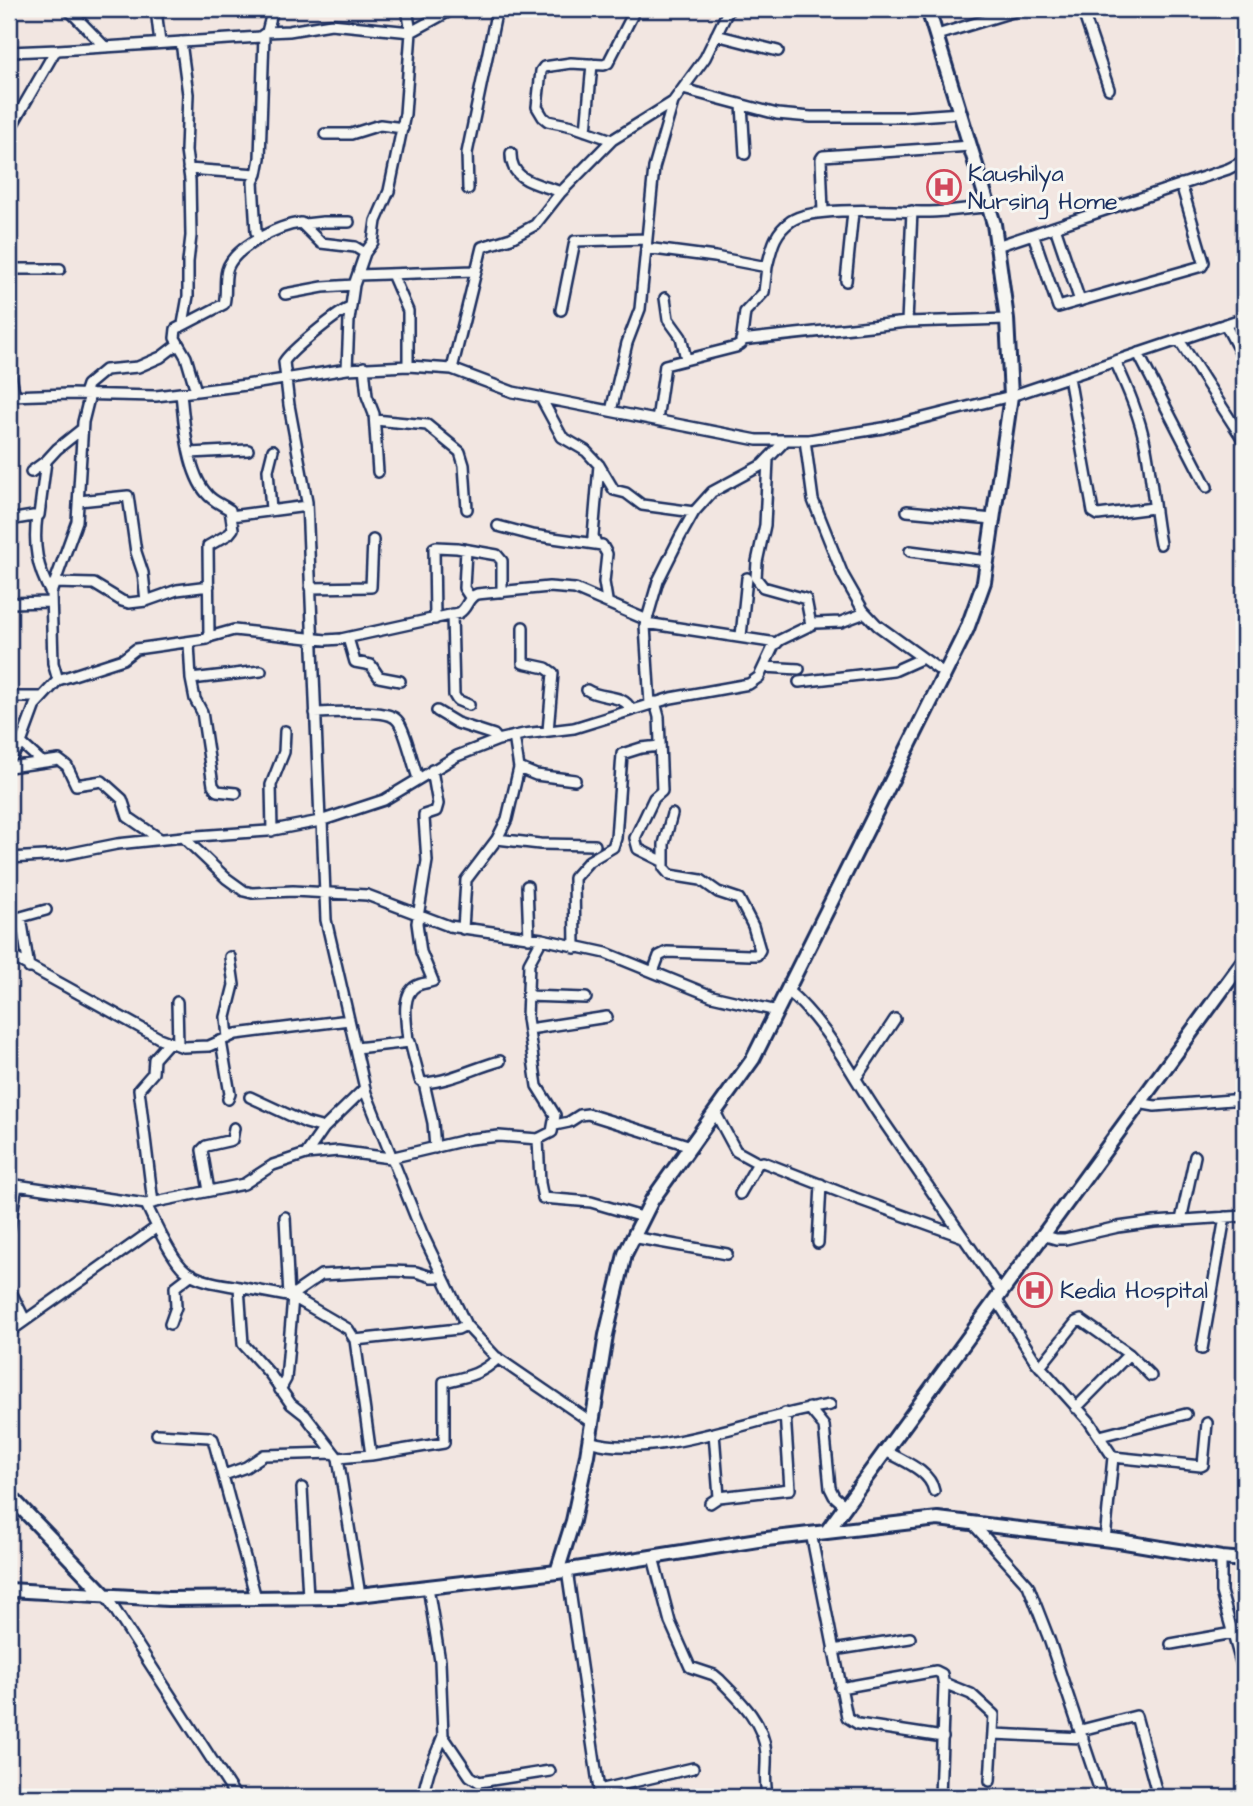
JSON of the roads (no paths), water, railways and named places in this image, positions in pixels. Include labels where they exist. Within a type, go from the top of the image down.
[{"type":"main road","points":[[562,1571],[589,1441],[606,1335],[625,1254],[632,1237],[642,1217],[752,1059],[967,629],[984,582],[1011,396],[1007,318],[989,207],[928,9]]},
{"type":"main road","points":[[827,1531],[1138,1103],[1241,969]]},
{"type":"main road","points":[[9,1495],[106,1596]]},
{"type":"main road","points":[[9,1590],[168,1600],[360,1595],[562,1571],[827,1531],[937,1519],[1244,1560]]},
{"type":"street","points":[[68,9],[104,46]]},
{"type":"street","points":[[156,9],[160,43]]},
{"type":"street","points":[[259,239],[256,232],[253,182],[257,173],[261,138],[266,33],[273,9]]},
{"type":"street","points":[[347,369],[350,308],[355,285],[365,253],[373,242],[376,221],[389,191],[402,128],[410,73],[411,32],[407,9]]},
{"type":"street","points":[[9,52],[260,37],[266,33],[331,24],[411,32],[453,9]]},
{"type":"street","points":[[468,189],[467,153],[497,9]]},
{"type":"street","points":[[611,411],[627,343],[640,309],[654,168],[673,102],[705,58],[729,9]]},
{"type":"street","points":[[937,35],[1022,9]]},
{"type":"street","points":[[1082,9],[1110,89]]},
{"type":"street","points":[[612,141],[548,121],[537,107],[542,68],[571,63],[608,63],[632,16]]},
{"type":"street","points":[[716,36],[778,51]]},
{"type":"street","points":[[181,42],[188,94],[186,151],[191,243],[188,296],[183,324]]},
{"type":"street","points":[[9,131],[58,50]]},
{"type":"street","points":[[586,131],[592,64]]},
{"type":"street","points":[[682,89],[777,114],[811,117],[903,117],[961,113]]},
{"type":"street","points":[[452,369],[482,247],[511,238],[535,225],[561,192],[612,141],[673,102]]},
{"type":"street","points":[[742,104],[745,154]]},
{"type":"street","points":[[325,134],[351,134],[380,125],[402,128]]},
{"type":"street","points":[[823,212],[823,156],[971,146]]},
{"type":"street","points":[[511,153],[512,166],[521,178],[561,192]]},
{"type":"street","points":[[997,246],[1244,161]]},
{"type":"street","points":[[188,169],[257,173]]},
{"type":"street","points":[[1033,234],[1056,306],[1080,302],[1203,265],[1181,184]]},
{"type":"street","points":[[657,420],[665,365],[736,347],[741,340],[745,312],[764,292],[775,236],[794,218],[823,212],[989,207]]},
{"type":"street","points":[[907,322],[912,211]]},
{"type":"street","points":[[846,281],[853,212]]},
{"type":"street","points":[[196,391],[186,357],[175,338],[176,329],[224,304],[228,268],[237,256],[259,239],[285,226],[349,222]]},
{"type":"street","points":[[305,225],[321,243],[355,247],[365,253]]},
{"type":"street","points":[[1055,227],[1080,302]]},
{"type":"street","points":[[562,310],[575,241],[646,244],[767,267]]},
{"type":"street","points":[[9,269],[60,269]]},
{"type":"street","points":[[358,275],[474,271]]},
{"type":"street","points":[[392,274],[408,311],[408,366]]},
{"type":"street","points":[[285,294],[355,285]]},
{"type":"street","points":[[665,298],[668,319],[681,337],[686,359]]},
{"type":"street","points":[[350,308],[339,312],[292,350],[284,362],[307,506],[326,920],[365,1088],[390,1158],[466,1325],[498,1358],[591,1422]]},
{"type":"street","points":[[741,340],[907,322],[1007,318]]},
{"type":"street","points":[[9,366],[12,396],[156,396],[347,369],[408,366],[452,369],[513,392],[541,398],[757,440],[805,440],[883,428],[1011,396],[1244,318]]},
{"type":"street","points":[[1225,324],[1244,360]]},
{"type":"street","points":[[1179,340],[1244,441]]},
{"type":"street","points":[[58,680],[53,663],[51,598],[54,583],[75,531],[87,385],[105,370],[138,367],[161,358],[178,344]]},
{"type":"street","points":[[1138,354],[1207,487]]},
{"type":"street","points":[[1115,361],[1139,420],[1146,448],[1160,544]]},
{"type":"street","points":[[364,368],[367,396],[374,421],[379,472]]},
{"type":"street","points":[[1069,377],[1093,512],[1098,515],[1153,508]]},
{"type":"street","points":[[181,393],[195,474],[207,495],[229,510],[231,516],[232,532],[208,546],[209,637]]},
{"type":"street","points":[[541,398],[562,437],[586,451],[614,490],[626,493],[642,505],[694,512]]},
{"type":"street","points":[[374,421],[424,424],[460,452],[464,465],[467,509]]},
{"type":"street","points":[[31,472],[82,429]]},
{"type":"street","points":[[662,860],[638,849],[635,838],[654,798],[662,791],[659,717],[652,703],[647,621],[658,581],[694,512],[712,492],[762,465],[786,440]]},
{"type":"street","points":[[805,440],[813,500],[843,575],[865,613],[877,625],[945,674]]},
{"type":"street","points":[[190,453],[248,450]]},
{"type":"street","points":[[271,510],[268,470],[273,450]]},
{"type":"street","points":[[768,459],[765,525],[756,578],[763,587],[806,599],[811,625]]},
{"type":"street","points":[[9,520],[41,513],[46,461]]},
{"type":"street","points":[[596,543],[593,536],[599,466]]},
{"type":"street","points":[[79,501],[128,496],[146,600]]},
{"type":"street","points":[[231,516],[307,506]]},
{"type":"street","points":[[906,511],[993,519]]},
{"type":"street","points":[[37,516],[35,531],[39,572],[51,598]]},
{"type":"street","points":[[498,526],[532,535],[596,543],[606,549],[604,582],[607,600]]},
{"type":"street","points":[[310,588],[371,587],[373,540]]},
{"type":"street","points":[[435,619],[434,548],[439,546],[499,557],[502,561],[502,592]]},
{"type":"street","points":[[466,550],[464,588],[470,597]]},
{"type":"street","points":[[910,551],[986,561]]},
{"type":"street","points":[[741,636],[747,578]]},
{"type":"street","points":[[54,583],[94,584],[122,601],[146,600],[177,590],[209,586]]},
{"type":"street","points":[[9,761],[21,743],[30,715],[41,697],[58,680],[123,659],[136,649],[188,643],[234,630],[326,640],[348,638],[452,614],[465,609],[470,597],[477,594],[561,587],[607,600],[647,621],[777,643]]},
{"type":"street","points":[[9,603],[51,598]]},
{"type":"street","points":[[9,858],[62,855],[160,839],[272,831],[321,820],[384,800],[457,756],[498,740],[574,728],[671,698],[749,684],[759,677],[777,643],[811,625],[841,622],[865,613]]},
{"type":"street","points":[[452,614],[454,695],[457,700],[469,705]]},
{"type":"street","points":[[523,627],[523,663],[545,668],[553,673],[548,731]]},
{"type":"street","points":[[348,638],[355,662],[370,665],[379,677],[401,681]]},
{"type":"street","points":[[188,643],[191,679],[195,699],[202,712],[213,785],[218,791],[236,793]]},
{"type":"street","points":[[799,682],[894,671],[923,657]]},
{"type":"street","points":[[764,667],[799,668]]},
{"type":"street","points":[[191,679],[261,671]]},
{"type":"street","points":[[587,690],[596,696],[622,699],[631,710]]},
{"type":"street","points":[[9,697],[41,697]]},
{"type":"street","points":[[437,710],[457,723],[494,735],[498,740]]},
{"type":"street","points":[[315,713],[392,715],[400,725],[418,778]]},
{"type":"street","points":[[272,831],[271,785],[284,752],[285,730]]},
{"type":"street","points":[[463,929],[466,880],[497,839],[507,819],[519,768],[514,736]]},
{"type":"street","points":[[21,743],[42,762]]},
{"type":"street","points":[[575,948],[574,878],[589,861],[613,847],[616,838],[622,754],[660,746]]},
{"type":"street","points":[[9,768],[59,760],[64,763],[76,785],[102,781],[122,799],[128,817],[160,839]]},
{"type":"street","points":[[519,768],[536,775],[575,780]]},
{"type":"street","points":[[432,770],[438,804],[436,811],[424,815],[427,861],[417,914],[421,952],[433,981],[415,986],[408,996],[408,1041],[419,1080],[424,1083],[460,1076],[475,1068],[500,1061]]},
{"type":"street","points":[[653,972],[657,959],[667,952],[750,956],[757,955],[760,950],[753,926],[739,899],[718,892],[701,880],[670,875],[664,868],[664,844],[672,814]]},
{"type":"street","points":[[183,837],[226,878],[244,891],[367,895],[463,929],[542,939],[606,953],[712,996],[777,1011]]},
{"type":"street","points":[[497,839],[540,844],[594,845]]},
{"type":"street","points":[[527,886],[529,938]]},
{"type":"street","points":[[29,968],[21,919],[22,916],[46,910]]},
{"type":"street","points":[[9,1230],[13,1185],[149,1204],[244,1184],[273,1165],[306,1154],[338,1151],[390,1158],[485,1137],[538,1139],[552,1132],[555,1125],[552,1107],[537,1086],[528,1030],[529,963],[542,939]]},
{"type":"street","points":[[9,956],[183,1048],[209,1046],[236,1034],[349,1020]]},
{"type":"street","points":[[228,1099],[230,1094],[224,1039],[234,985],[230,957]]},
{"type":"street","points":[[787,990],[809,1009],[963,1237],[1040,1367],[1100,1436],[1113,1457],[1105,1540]]},
{"type":"street","points":[[527,996],[586,998]]},
{"type":"street","points":[[177,1002],[173,1044],[154,1059],[153,1073],[139,1089],[149,1204],[157,1227],[185,1271],[207,1280],[291,1297],[348,1329],[355,1340],[371,1455]]},
{"type":"street","points":[[528,1030],[607,1017]]},
{"type":"street","points":[[856,1078],[895,1018]]},
{"type":"street","points":[[356,1048],[408,1041]]},
{"type":"street","points":[[424,1083],[435,1148]]},
{"type":"street","points":[[306,1154],[324,1128],[365,1088]]},
{"type":"street","points":[[250,1097],[306,1123],[324,1128]]},
{"type":"street","points":[[1138,1103],[1155,1106],[1244,1099]]},
{"type":"street","points":[[715,1112],[736,1151],[758,1163],[763,1162],[963,1237]]},
{"type":"street","points":[[555,1125],[588,1114],[691,1146]]},
{"type":"street","points":[[209,1191],[202,1150],[206,1146],[232,1140],[234,1128]]},
{"type":"street","points":[[538,1139],[543,1198],[591,1202],[642,1217]]},
{"type":"street","points":[[1181,1220],[1195,1156]]},
{"type":"street","points":[[740,1194],[758,1163]]},
{"type":"street","points":[[818,1243],[821,1184]]},
{"type":"street","points":[[1042,1235],[1056,1240],[1118,1227],[1244,1216]]},
{"type":"street","points":[[280,1390],[286,1379],[291,1297],[285,1217]]},
{"type":"street","points":[[1202,1349],[1225,1217]]},
{"type":"street","points":[[9,1332],[157,1227]]},
{"type":"street","points":[[632,1237],[727,1254]]},
{"type":"street","points":[[291,1297],[321,1275],[390,1271],[443,1277]]},
{"type":"street","points":[[170,1324],[176,1307],[175,1287],[192,1274]]},
{"type":"street","points":[[239,1287],[243,1343],[336,1455],[360,1595]]},
{"type":"street","points":[[9,1288],[25,1320]]},
{"type":"street","points":[[1040,1367],[1076,1322],[1081,1320],[1129,1354],[1151,1376]]},
{"type":"street","points":[[355,1340],[458,1329],[466,1325]]},
{"type":"street","points":[[1076,1408],[1129,1354]]},
{"type":"street","points":[[223,1475],[246,1468],[264,1455],[371,1455],[444,1443],[444,1382],[470,1377],[489,1368],[498,1358]]},
{"type":"street","points":[[589,1441],[607,1447],[621,1447],[714,1433],[785,1413],[830,1405]]},
{"type":"street","points":[[809,1408],[824,1426],[830,1488],[845,1506]]},
{"type":"street","points":[[710,1503],[719,1497],[790,1489],[785,1413]]},
{"type":"street","points":[[1100,1436],[1186,1414]]},
{"type":"street","points":[[1113,1457],[1203,1465],[1207,1423]]},
{"type":"street","points":[[714,1433],[719,1497]]},
{"type":"street","points":[[157,1434],[211,1438],[256,1598]]},
{"type":"street","points":[[886,1451],[925,1475],[932,1483],[934,1491]]},
{"type":"street","points":[[302,1488],[309,1597]]},
{"type":"street","points":[[973,1524],[1028,1585],[1102,1797]]},
{"type":"street","points":[[811,1534],[845,1712],[851,1721],[943,1737]]},
{"type":"street","points":[[653,1556],[670,1622],[690,1667],[714,1675],[720,1680],[761,1730],[765,1744],[768,1797]]},
{"type":"street","points":[[1221,1558],[1221,1592],[1244,1673]]},
{"type":"street","points":[[562,1571],[599,1794],[693,1768]]},
{"type":"street","points":[[422,1797],[443,1736],[440,1661],[428,1587]]},
{"type":"street","points":[[106,1596],[236,1797]]},
{"type":"street","points":[[1171,1644],[1233,1633]]},
{"type":"street","points":[[833,1650],[910,1639]]},
{"type":"street","points":[[840,1688],[936,1671],[942,1674],[944,1683],[940,1797]]},
{"type":"street","points":[[944,1683],[965,1690],[992,1712],[996,1721],[990,1781]]},
{"type":"street","points":[[994,1734],[1082,1734],[1136,1716],[1158,1797]]},
{"type":"street","points":[[443,1736],[470,1776],[479,1782],[550,1771]]},
{"type":"place","name":"Kaushilya Nursing Home","points":[[944,187]]},
{"type":"place","name":"Kedia Hospital","points":[[1035,1290]]}]
